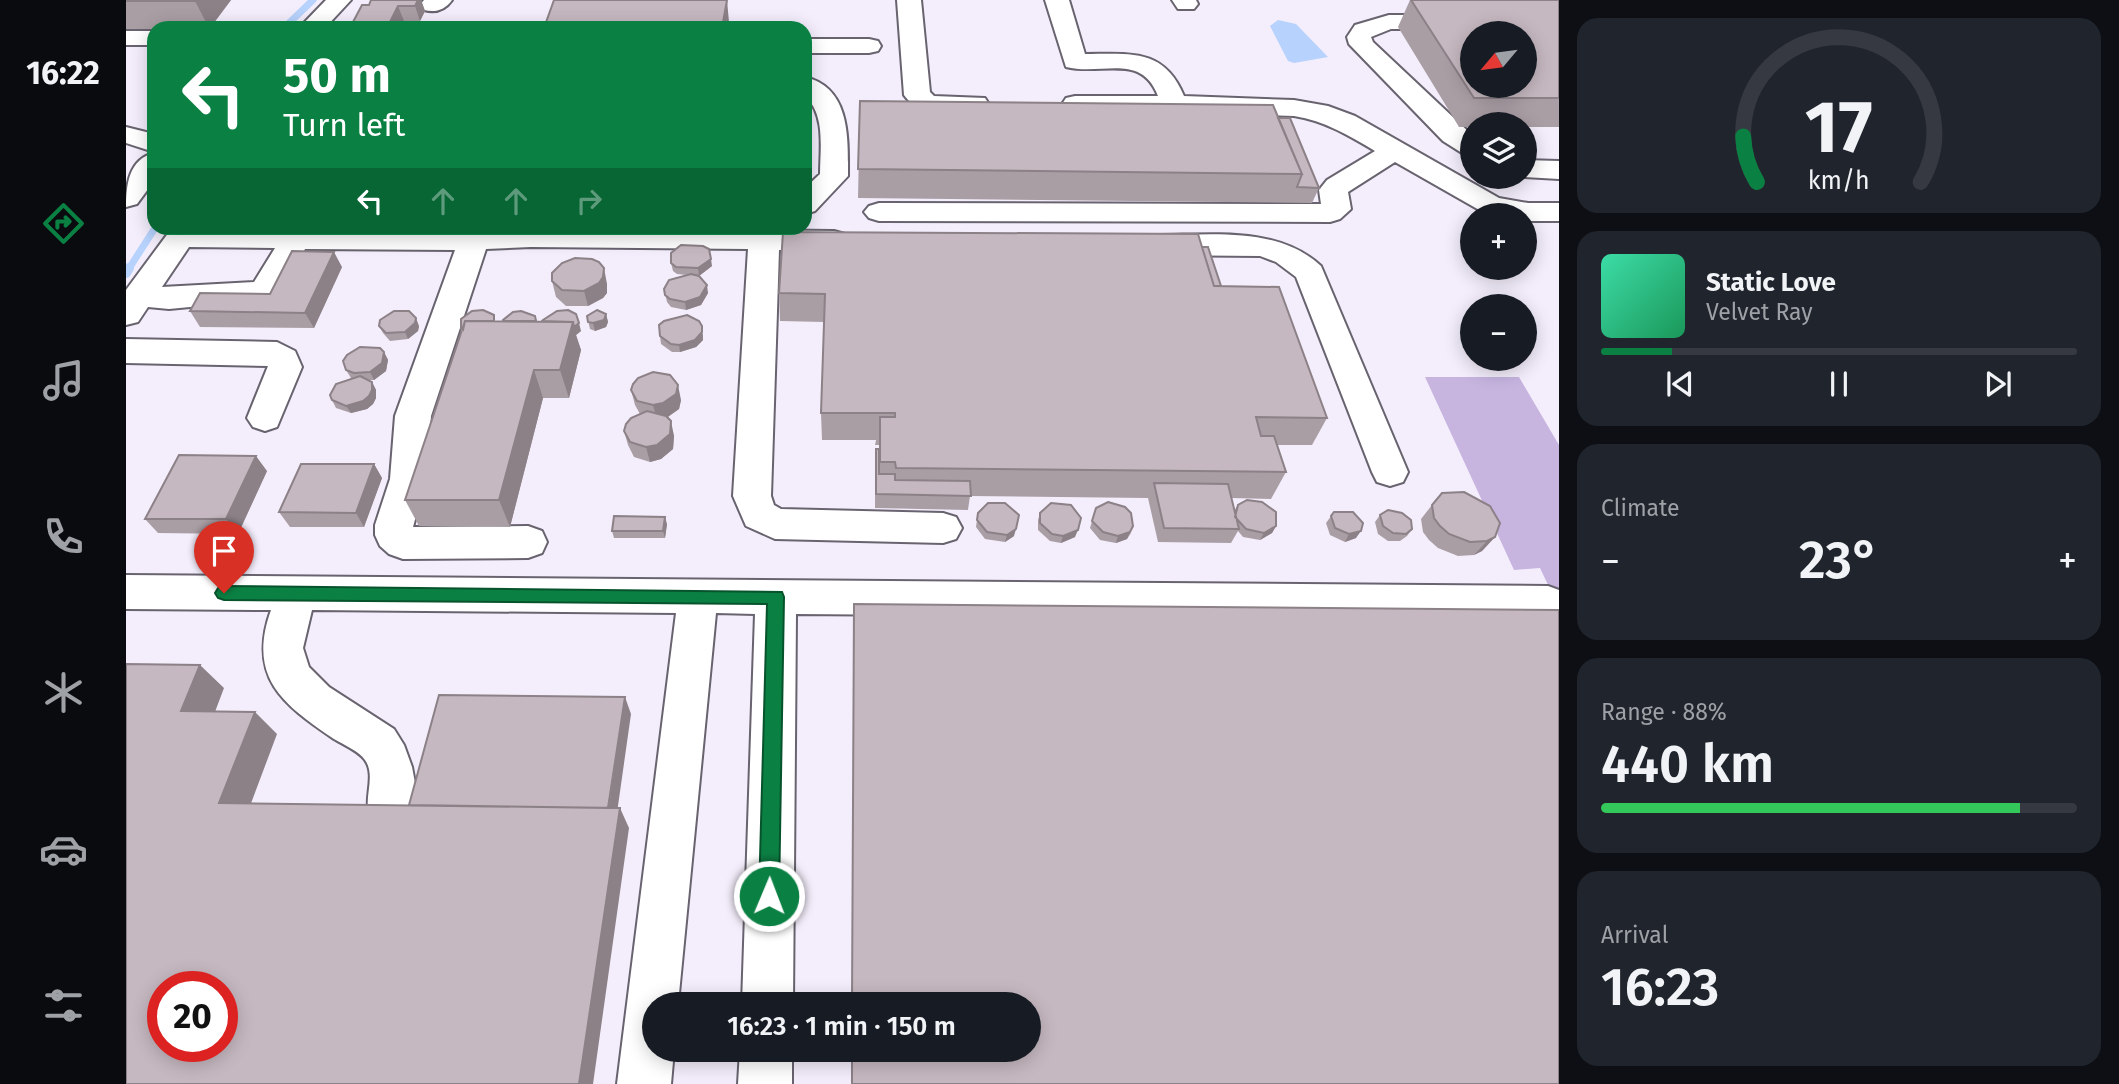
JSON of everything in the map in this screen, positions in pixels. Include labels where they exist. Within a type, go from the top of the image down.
[{"type":"street","points":[[318,21],[339,0]]},
{"type":"street","points":[[909,0],[917,95],[928,104],[994,104]]},
{"type":"street","points":[[1057,0],[1086,103]]},
{"type":"street","points":[[1460,139],[1361,44],[1359,37],[1364,30],[1389,22],[1559,22]]},
{"type":"street","points":[[126,38],[147,38]]},
{"type":"street","points":[[812,46],[869,46]]},
{"type":"street","points":[[1075,62],[1141,64],[1153,68],[1160,74],[1174,104]]},
{"type":"street","points":[[812,88],[826,102],[832,114],[834,176],[812,198]]},
{"type":"street","points":[[1047,104],[1174,104],[1294,108],[1319,112],[1345,122],[1491,205],[1528,212],[1559,212]]},
{"type":"street","points":[[126,135],[147,141]]},
{"type":"street","points":[[879,212],[1330,213],[1336,209],[1334,190],[1337,186],[1394,151]]},
{"type":"street","points":[[1537,169],[1559,170]]},
{"type":"street","points":[[126,198],[147,170]]},
{"type":"street","points":[[126,198],[147,197]]},
{"type":"street","points":[[132,306],[182,235]]},
{"type":"street","points":[[240,235],[295,238],[531,237],[860,241]]},
{"type":"street","points":[[132,306],[169,298],[262,292],[270,286],[295,238]]},
{"type":"street","points":[[474,239],[413,416],[408,479],[394,525],[394,536],[403,543],[528,542]]},
{"type":"street","points":[[764,240],[752,496],[759,515],[775,524],[943,528]]},
{"type":"street","points":[[1122,245],[1260,246],[1275,249],[1297,260],[1310,272],[1390,472]]},
{"type":"street","points":[[126,351],[277,354],[283,359],[285,367],[265,418]]},
{"type":"street","points":[[126,592],[1548,603]]},
{"type":"street","points":[[297,594],[284,635],[282,656],[288,675],[301,689],[379,745],[391,770],[391,807]]},
{"type":"street","points":[[644,1084],[698,597]]},
{"type":"street","points":[[767,992],[776,597]]},
{"type":"street","points":[[765,1084],[766,1062]]},
{"type":"shaded area","points":[[1425,377],[1519,377],[1559,445],[1559,608],[1540,568],[1514,570]]},
{"type":"water","points":[[1278,20],[1296,24],[1328,57],[1294,63],[1288,61],[1270,26]]},
{"type":"building","points":[[126,0],[197,0],[126,1]]},
{"type":"building","points":[[371,0],[418,0],[415,6],[398,6],[390,21],[354,21],[362,5],[369,5]]},
{"type":"building","points":[[554,0],[727,0],[723,21],[546,21]]},
{"type":"building","points":[[1411,0],[1559,0],[1559,98],[1537,98],[1537,21],[1460,21],[1460,76]]},
{"type":"building","points":[[860,101],[1273,105],[1302,174],[858,169]]},
{"type":"building","points":[[1278,118],[1290,118],[1319,188],[1297,187],[1302,174]]},
{"type":"building","points":[[812,232],[1198,234],[1214,286],[1279,287],[1327,418],[1256,417],[1261,436],[1274,436],[1286,472],[896,468],[895,462],[880,462],[880,417],[895,417],[895,413],[821,413],[825,294],[779,293],[783,235],[812,235]]},
{"type":"building","points":[[681,245],[703,246],[709,249],[711,259],[698,268],[676,267],[671,263],[671,253]]},
{"type":"building","points":[[1202,247],[1208,247],[1221,286],[1214,286]]},
{"type":"building","points":[[292,251],[334,252],[305,313],[190,311],[200,293],[270,294]]},
{"type":"building","points":[[575,258],[599,262],[604,268],[599,283],[584,291],[562,290],[552,281],[552,273],[562,263]]},
{"type":"building","points":[[691,274],[699,276],[707,285],[700,297],[685,302],[670,299],[665,295],[664,289],[669,280]]},
{"type":"building","points":[[483,310],[494,315],[494,321],[465,321],[463,330],[461,329],[461,319],[472,311]]},
{"type":"building","points":[[568,310],[576,314],[579,323],[574,327],[573,322],[542,321],[557,311]]},
{"type":"building","points":[[597,310],[606,314],[604,320],[588,322],[587,316]]},
{"type":"building","points":[[394,311],[409,311],[416,318],[415,323],[405,332],[386,333],[379,326],[380,320]]},
{"type":"building","points":[[521,311],[535,316],[536,321],[503,321],[513,312]]},
{"type":"building","points":[[687,315],[699,321],[702,326],[702,332],[695,340],[679,345],[671,344],[660,336],[659,325],[664,321]]},
{"type":"building","points":[[465,321],[573,322],[560,370],[534,370],[499,500],[405,500]]},
{"type":"building","points":[[360,347],[380,348],[384,352],[382,363],[370,372],[354,373],[346,370],[343,361]]},
{"type":"building","points":[[653,372],[670,375],[678,385],[676,394],[663,403],[653,405],[637,401],[631,390],[633,384],[638,378]]},
{"type":"building","points":[[360,376],[372,382],[369,396],[363,401],[346,406],[332,400],[330,395],[336,384]]},
{"type":"building","points":[[647,411],[666,416],[671,421],[670,434],[657,445],[646,447],[630,442],[624,431],[631,418]]},
{"type":"building","points":[[876,449],[879,449],[879,474],[895,474],[895,480],[970,481],[971,496],[876,494]]},
{"type":"building","points":[[179,455],[256,456],[226,519],[145,519]]},
{"type":"building","points":[[301,464],[374,464],[356,513],[279,512]]},
{"type":"building","points":[[1154,483],[1228,484],[1239,529],[1164,528]]},
{"type":"building","points":[[1464,492],[1490,506],[1500,523],[1495,537],[1487,541],[1470,542],[1449,534],[1434,518],[1432,505],[1442,493]]},
{"type":"building","points":[[1247,500],[1262,502],[1276,512],[1276,526],[1264,533],[1246,529],[1235,517],[1238,505]]},
{"type":"building","points":[[1108,502],[1125,507],[1131,513],[1133,526],[1130,532],[1118,536],[1103,532],[1092,521],[1096,508]]},
{"type":"building","points":[[988,503],[1005,503],[1019,515],[1016,529],[1007,535],[987,532],[977,520],[978,513]]},
{"type":"building","points":[[1051,503],[1071,505],[1081,518],[1078,530],[1063,536],[1052,534],[1040,523],[1040,513]]},
{"type":"building","points":[[1388,510],[1402,513],[1411,520],[1412,529],[1406,534],[1393,533],[1383,526],[1380,515]]},
{"type":"building","points":[[1334,512],[1353,512],[1363,523],[1361,531],[1349,534],[1335,528],[1331,516]]},
{"type":"building","points":[[614,516],[665,517],[663,531],[612,531]]},
{"type":"building","points":[[854,604],[1559,610],[1559,1084],[852,1084],[852,1062],[1041,1062],[1041,992],[852,992]]},
{"type":"building","points":[[126,664],[200,665],[181,711],[255,712],[219,803],[620,808],[579,1084],[126,1084]]},
{"type":"building","points":[[439,695],[625,697],[608,808],[409,805]]},
{"type":"waterway","points":[[291,21],[313,0]]},
{"type":"waterway","points":[[128,270],[150,235]]},
{"type":"waterway","points":[[126,273],[129,268]]},
{"type":"route","points":[[224,593],[776,597],[769,896]]}]
